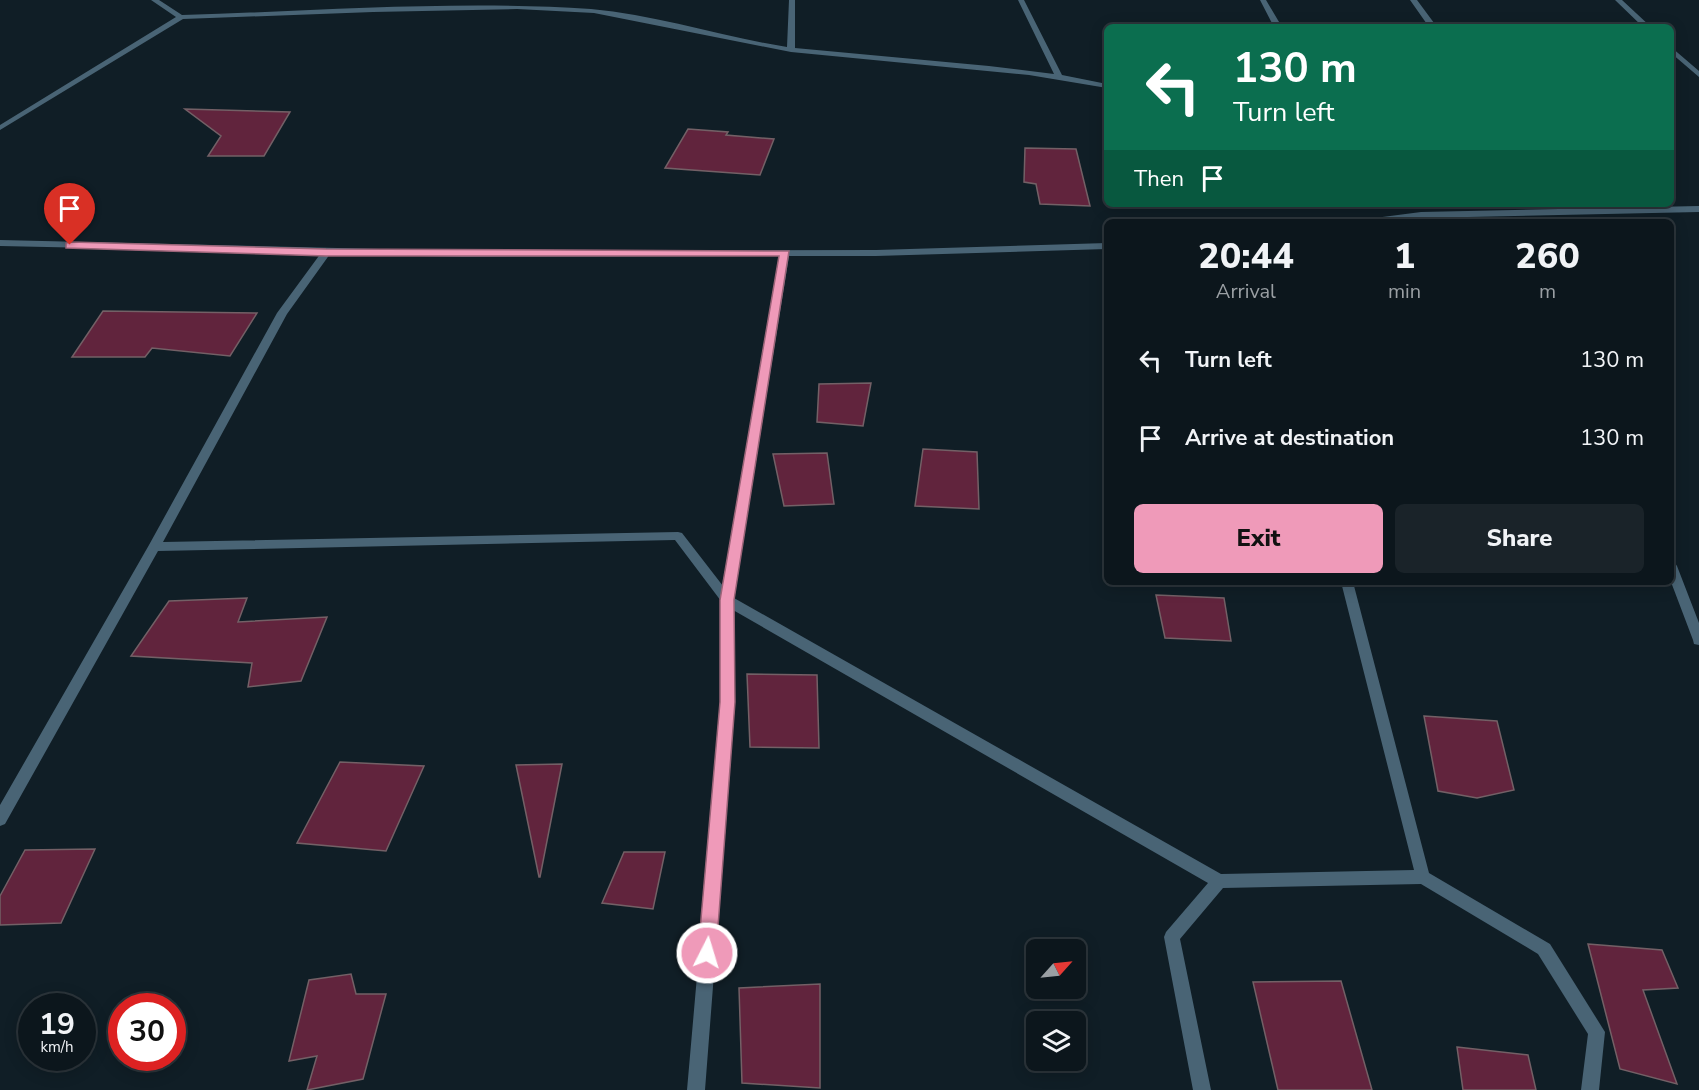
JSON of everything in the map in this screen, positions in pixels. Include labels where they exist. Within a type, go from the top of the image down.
[{"type":"street","points":[[154,0],[182,17]]},
{"type":"street","points":[[567,9],[571,0]]},
{"type":"street","points":[[791,50],[792,0]]},
{"type":"street","points":[[1021,0],[1058,75]]},
{"type":"street","points":[[1263,0],[1276,24]]},
{"type":"street","points":[[1413,0],[1431,24]]},
{"type":"street","points":[[1618,0],[1644,24]]},
{"type":"street","points":[[0,128],[182,17],[398,4],[567,9],[667,24],[720,39],[791,50],[1058,75],[1104,85]]},
{"type":"street","points":[[1674,52],[1699,75]]},
{"type":"street","points":[[1530,207],[1538,212],[1541,219]]},
{"type":"street","points":[[1390,219],[1420,215],[1699,209]]},
{"type":"street","points":[[0,243],[326,253],[876,253],[1104,246]]},
{"type":"street","points":[[0,819],[154,547],[282,313],[326,253]]},
{"type":"street","points":[[696,1090],[728,702],[727,600],[785,253]]},
{"type":"street","points":[[154,547],[678,536],[727,600],[1219,881],[1423,877],[1544,949],[1597,1032],[1590,1090]]},
{"type":"street","points":[[1674,574],[1699,640]]},
{"type":"street","points":[[1348,585],[1423,877]]},
{"type":"street","points":[[1202,1090],[1172,937],[1219,881]]},
{"type":"building","points":[[185,109],[290,112],[264,156],[208,156],[221,136]]},
{"type":"building","points":[[688,129],[774,139],[760,175],[665,168]]},
{"type":"building","points":[[1025,148],[1076,149],[1090,206],[1040,204],[1036,184],[1024,182]]},
{"type":"building","points":[[103,311],[257,313],[230,356],[152,348],[145,357],[72,357]]},
{"type":"building","points":[[871,383],[863,426],[817,422],[819,384]]},
{"type":"building","points":[[923,449],[977,452],[979,509],[915,506]]},
{"type":"building","points":[[827,453],[834,504],[784,506],[773,454]]},
{"type":"building","points":[[1156,595],[1224,598],[1231,641],[1165,638]]},
{"type":"building","points":[[247,598],[238,622],[327,617],[301,681],[248,687],[252,663],[131,656],[169,601]]},
{"type":"building","points":[[747,674],[817,675],[819,748],[750,747]]},
{"type":"building","points":[[1424,716],[1497,721],[1514,790],[1477,798],[1438,791]]},
{"type":"building","points":[[340,762],[424,766],[386,851],[297,843]]},
{"type":"building","points":[[562,764],[540,877],[539,877],[516,765]]},
{"type":"building","points":[[95,849],[61,923],[0,925],[0,896],[25,850]]},
{"type":"building","points":[[624,852],[665,852],[653,909],[602,903]]},
{"type":"building","points":[[1588,944],[1662,950],[1678,988],[1643,990],[1677,1084],[1620,1069]]},
{"type":"building","points":[[351,974],[356,994],[386,994],[363,1079],[307,1090],[317,1056],[289,1061],[309,980]]},
{"type":"building","points":[[1341,981],[1372,1090],[1278,1090],[1253,982]]},
{"type":"building","points":[[820,984],[820,1088],[742,1083],[739,988]]},
{"type":"building","points":[[1457,1047],[1528,1055],[1536,1090],[1463,1090]]},
{"type":"route","points":[[70,245],[326,253],[785,253],[727,600],[728,702],[707,953]]}]
